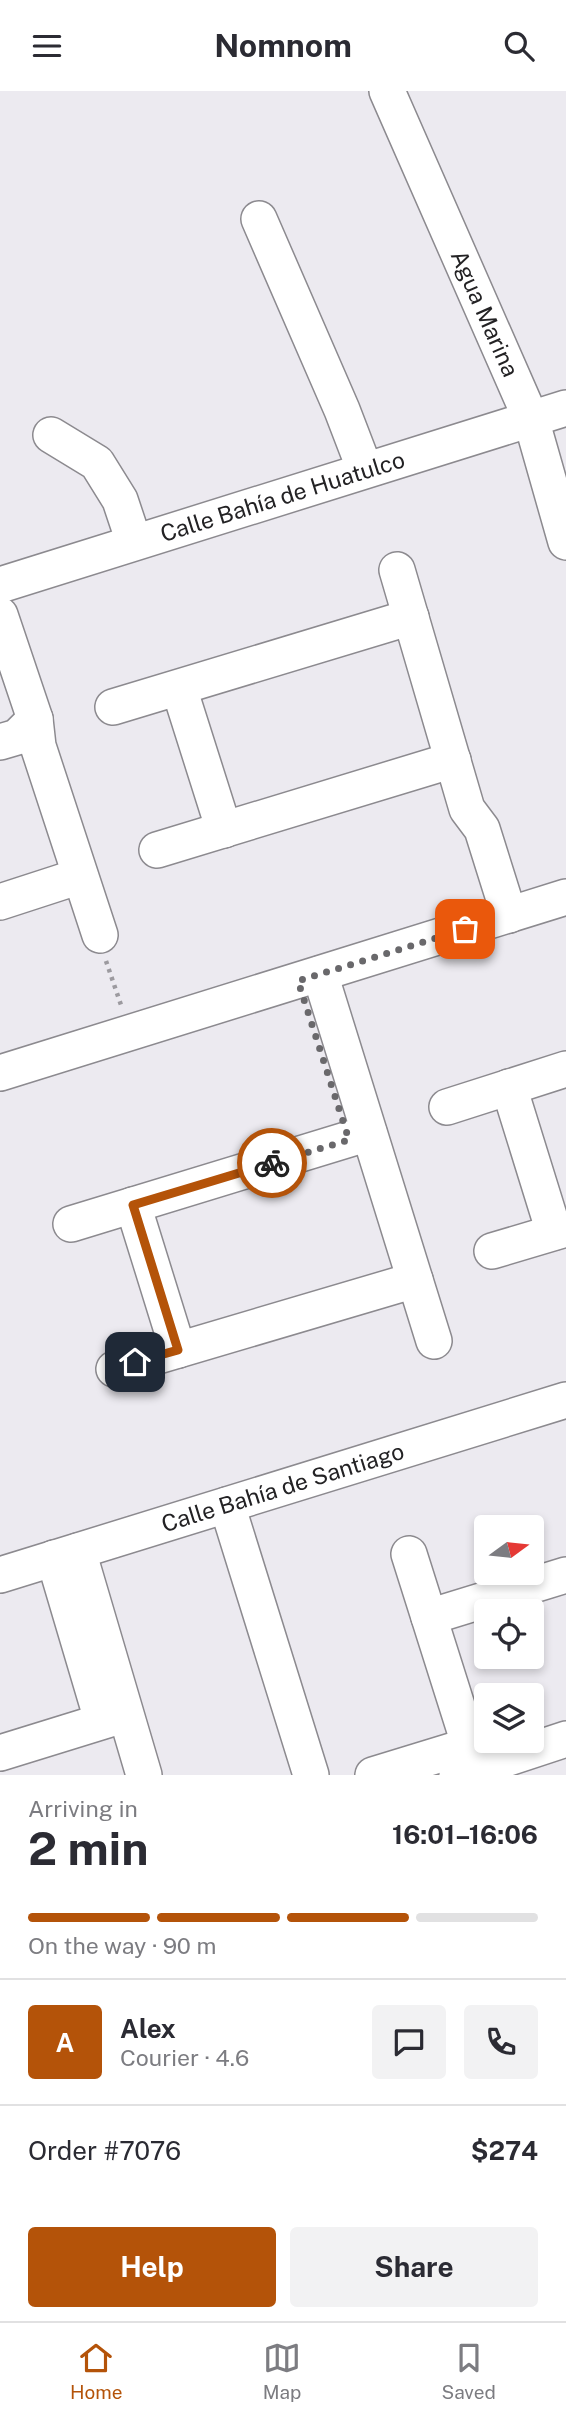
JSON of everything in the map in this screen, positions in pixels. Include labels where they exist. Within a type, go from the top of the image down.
[{"type":"street","name":"Agua Marina","points":[[387,91],[531,419],[566,542]]},
{"type":"street","points":[[260,219],[365,470]]},
{"type":"street","name":"Calle Bahía de Huatulco","points":[[0,585],[566,408]]},
{"type":"street","points":[[51,435],[97,463],[120,501],[134,542]]},
{"type":"street","points":[[397,570],[467,809],[463,836],[499,918]]},
{"type":"street","points":[[0,615],[22,736]]},
{"type":"street","points":[[113,707],[411,617]]},
{"type":"street","points":[[0,687],[80,876],[100,935]]},
{"type":"street","points":[[179,688],[223,830]]},
{"type":"street","points":[[158,850],[453,761]]},
{"type":"street","points":[[0,902],[80,876]]},
{"type":"street","points":[[0,1073],[566,897]]},
{"type":"street","points":[[309,977],[359,1137],[415,1280],[434,1341]]},
{"type":"street","points":[[447,1107],[566,1069]]},
{"type":"street","points":[[492,1251],[560,1230],[509,1087]]},
{"type":"street","points":[[72,1224],[359,1137]]},
{"type":"street","points":[[133,1205],[178,1350]]},
{"type":"street","points":[[114,1369],[415,1280]]},
{"type":"street","name":"Calle Bahía de Santiago","points":[[0,1575],[566,1400]]},
{"type":"street","points":[[227,1505],[311,1775]]},
{"type":"street","points":[[409,1554],[429,1617],[468,1763]]},
{"type":"street","points":[[66,1555],[114,1718],[144,1775]]},
{"type":"street","points":[[429,1617],[566,1575]]},
{"type":"street","points":[[0,1753],[114,1718]]},
{"type":"street","points":[[373,1775],[468,1763],[566,1739]]},
{"type":"path","points":[[100,935],[100,944],[130,1033]]},
{"type":"way so far","points":[[272,1163],[349,1140],[298,981],[465,929]]},
{"type":"route","points":[[135,1362],[178,1350],[133,1205],[272,1163]]}]
